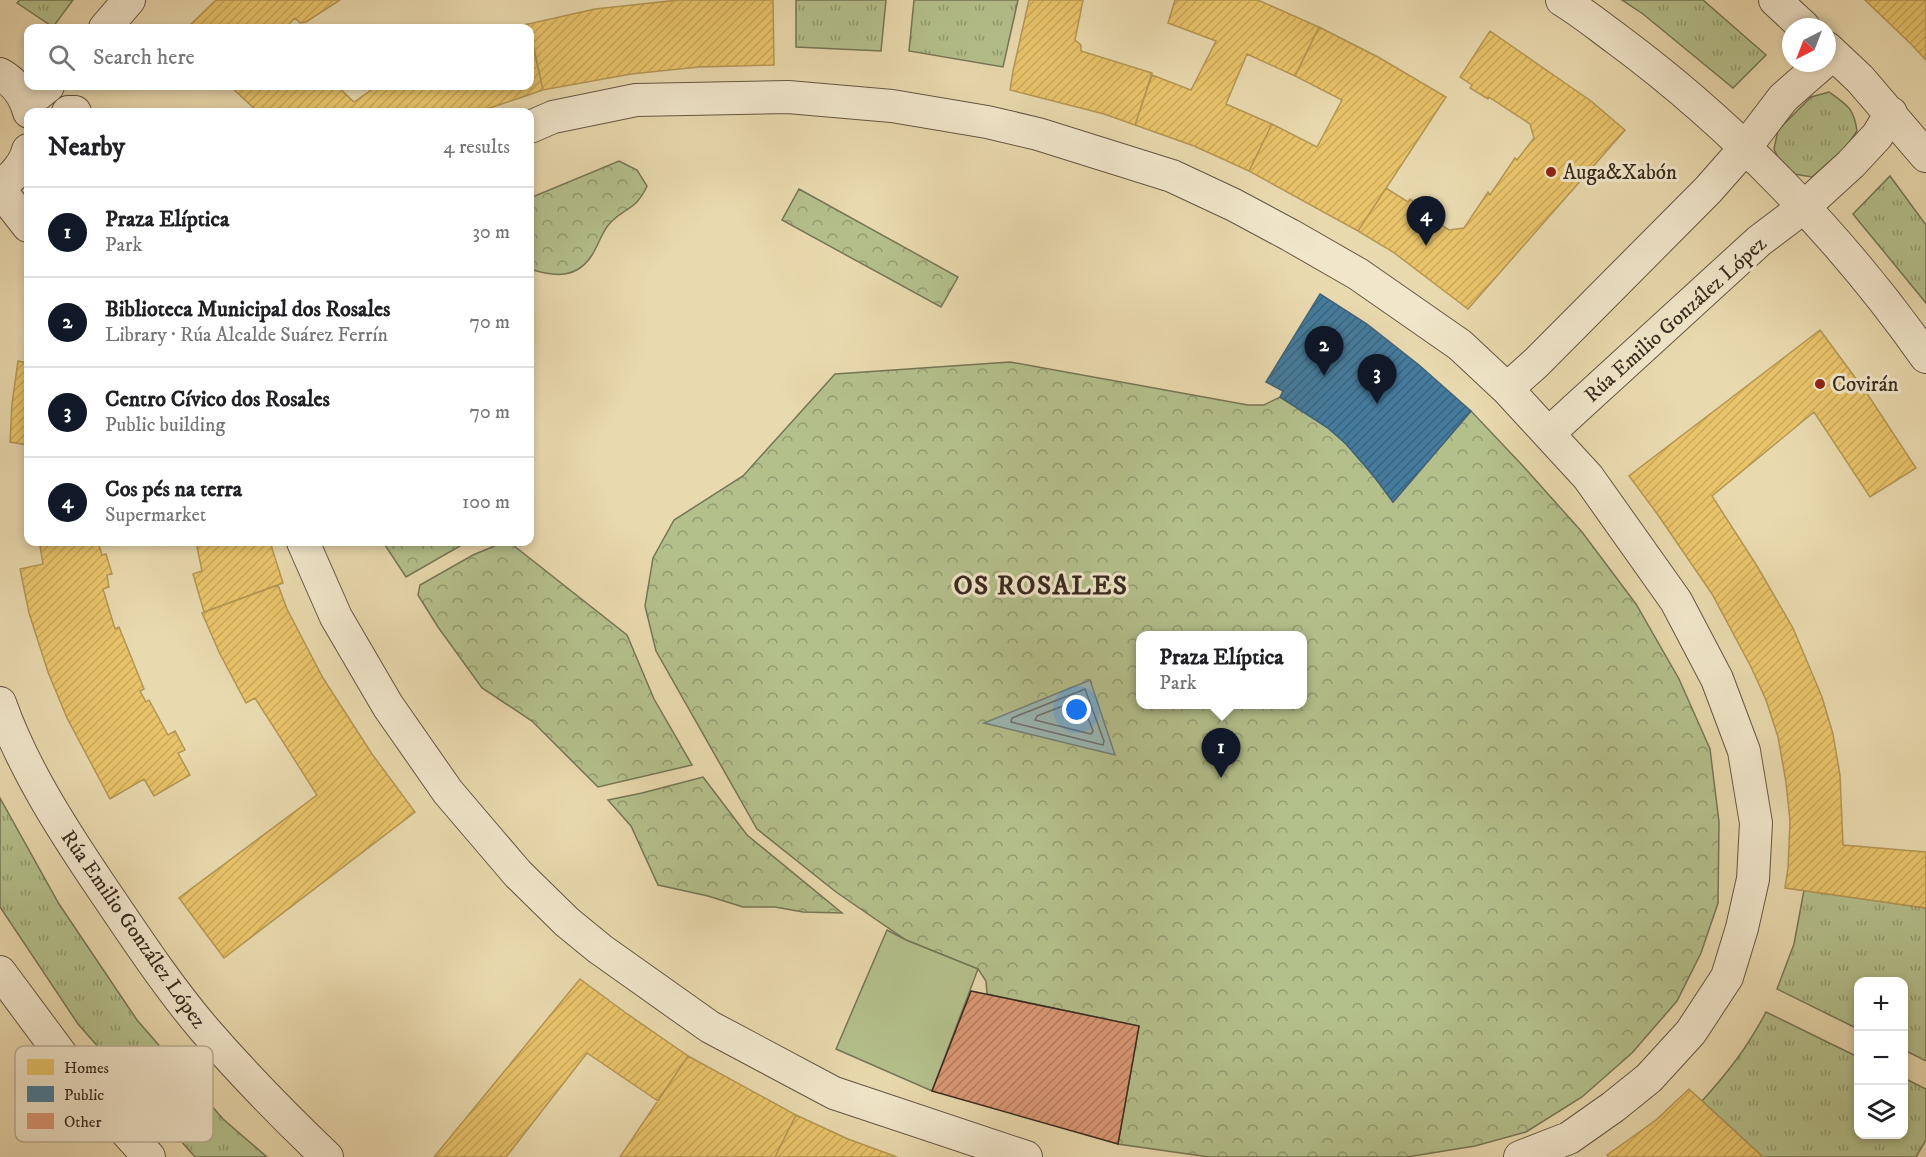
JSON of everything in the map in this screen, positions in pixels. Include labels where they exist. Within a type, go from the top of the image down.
[{"type":"street","points":[[108,24],[129,0]]},
{"type":"street","points":[[1562,0],[1646,61],[1718,122],[1804,207],[1895,313],[1926,357]]},
{"type":"street","points":[[1778,1],[1795,18]]},
{"type":"street","points":[[1836,62],[1860,79],[1926,156]]},
{"type":"street","points":[[1507,389],[1536,363],[1708,190],[1783,98],[1811,72]]},
{"type":"street","points":[[0,74],[35,100]]},
{"type":"street","points":[[534,125],[553,117],[636,100],[788,97],[892,106],[987,122],[1038,134],[1172,176],[1290,235],[1358,274],[1460,345],[1507,389],[1588,477],[1676,601],[1717,679],[1744,751],[1755,823],[1753,879],[1736,948],[1727,977],[1691,1032],[1649,1078],[1613,1107],[1569,1138],[1520,1157]]},
{"type":"street","name":"Rúa Emilio González López","points":[[1549,433],[1759,241],[1804,207],[1851,164],[1877,136],[1891,113]]},
{"type":"street","points":[[24,160],[15,174],[0,188],[24,221]]},
{"type":"street","points":[[305,546],[336,616],[388,706],[441,783],[518,874],[575,929],[600,950],[710,1027],[834,1093],[1026,1157]]},
{"type":"street","name":"Rúa Emilio González López","points":[[0,703],[8,725],[60,825],[139,943],[203,1028],[270,1102],[327,1157]]},
{"type":"street","points":[[0,972],[55,1046]]},
{"type":"street","points":[[135,1142],[148,1157]]},
{"type":"green space","points":[[20,0],[73,0],[55,24],[48,24],[17,3]]},
{"type":"green space","points":[[796,0],[886,0],[881,51],[796,47]]},
{"type":"green space","points":[[914,0],[1018,0],[1003,67],[909,51]]},
{"type":"green space","points":[[1622,0],[1703,0],[1766,55],[1733,88],[1643,14]]},
{"type":"green space","points":[[1829,92],[1841,100],[1852,112],[1857,131],[1846,147],[1812,177],[1794,174],[1781,164],[1774,149],[1778,130],[1811,97]]},
{"type":"green space","points":[[619,161],[637,170],[647,186],[639,200],[608,226],[586,263],[564,274],[548,274],[534,270],[534,196]]},
{"type":"green space","points":[[1890,176],[1926,225],[1926,303],[1853,214]]},
{"type":"green space","points":[[799,189],[958,277],[941,307],[782,220]]},
{"type":"green space","points":[[1010,362],[1248,405],[1264,405],[1280,397],[1328,428],[1346,444],[1393,502],[1471,411],[1582,532],[1636,604],[1679,679],[1710,749],[1719,822],[1718,903],[1701,953],[1677,1001],[1632,1053],[1582,1097],[1526,1132],[1475,1146],[1407,1157],[1209,1157],[1118,1144],[1139,1026],[987,994],[986,981],[978,969],[906,940],[836,892],[757,829],[656,651],[645,606],[653,558],[674,520],[743,476],[835,374]]},
{"type":"green space","points":[[386,546],[460,546],[406,577]]},
{"type":"green space","points":[[494,546],[514,546],[627,635],[654,699],[692,765],[598,787],[532,721],[482,688],[418,595],[420,585],[473,555]]},
{"type":"green space","points":[[703,777],[747,835],[842,913],[803,912],[775,907],[743,907],[708,896],[658,885],[631,826],[608,800]]},
{"type":"green space","points":[[0,798],[59,904],[137,1020],[160,1046],[97,1046],[78,1024],[0,907]]},
{"type":"green space","points":[[1804,890],[1926,908],[1926,1061],[1908,1052],[1908,977],[1854,977],[1854,1027],[1777,989],[1794,944]]},
{"type":"green space","points":[[887,930],[978,969],[932,1091],[836,1049]]},
{"type":"green space","points":[[1766,1012],[1854,1055],[1854,1139],[1908,1139],[1908,1080],[1926,1089],[1926,1140],[1916,1157],[1763,1157],[1702,1101],[1721,1080],[1752,1037]]},
{"type":"green space","points":[[213,1107],[267,1157],[195,1157],[182,1142],[213,1142]]},
{"type":"water","points":[[1090,680],[1115,755],[984,723]]},
{"type":"building: Homes","points":[[216,0],[340,0],[306,22],[300,23],[295,18],[289,24],[191,24]]},
{"type":"building: Homes","points":[[679,0],[773,0],[774,65],[699,67],[631,74],[543,90],[534,50],[534,24],[528,24],[595,9]]},
{"type":"building: Homes","points":[[1029,0],[1083,0],[1075,40],[1081,45],[1081,51],[1152,73],[1135,125],[1104,114],[1010,90]]},
{"type":"building: Homes","points":[[1175,0],[1258,0],[1319,27],[1295,76],[1247,54],[1226,104],[1272,124],[1249,171],[1194,146],[1135,125],[1152,75],[1191,90],[1216,41],[1168,23]]},
{"type":"building: Homes","points":[[1865,0],[1926,0],[1926,60],[1911,44]]},
{"type":"building: Homes","points":[[1319,27],[1378,57],[1446,97],[1358,231],[1249,171],[1272,124],[1317,147],[1342,100],[1295,76]]},
{"type":"building: Homes","points":[[1490,31],[1591,101],[1625,130],[1468,309],[1393,252],[1358,231],[1386,188],[1408,202],[1410,199],[1428,212],[1426,215],[1449,230],[1464,228],[1488,192],[1490,195],[1515,158],[1517,160],[1534,138],[1530,124],[1489,97],[1488,99],[1470,88],[1472,85],[1460,77]]},
{"type":"building: Homes","points":[[534,48],[543,90],[490,108],[254,108],[234,90],[341,90],[354,102],[371,90],[534,90]]},
{"type":"building: Homes","points":[[1820,330],[1868,395],[1916,468],[1870,497],[1814,412],[1712,496],[1793,628],[1822,697],[1833,734],[1840,775],[1843,845],[1926,852],[1926,908],[1785,888],[1790,821],[1778,737],[1766,700],[1712,594],[1629,476]]},
{"type":"building: Homes","points":[[18,361],[24,362],[24,444],[10,442]]},
{"type":"building: Homes","points":[[40,546],[99,546],[102,555],[106,554],[112,574],[107,575],[109,587],[103,589],[115,629],[119,627],[144,689],[140,691],[146,702],[149,700],[168,735],[175,731],[185,750],[178,753],[190,775],[154,796],[144,779],[110,799],[67,718],[48,672],[29,613],[20,569],[43,564]]},
{"type":"building: Homes","points":[[197,546],[271,546],[283,583],[204,612],[193,574],[202,571]]},
{"type":"building: Homes","points":[[278,585],[287,609],[323,678],[372,754],[415,812],[224,958],[179,898],[317,795],[255,698],[246,703],[219,652],[202,613]]},
{"type":"building: Homes","points":[[580,979],[688,1056],[658,1101],[587,1053],[506,1157],[434,1157]]},
{"type":"building: Homes","points":[[688,1056],[796,1115],[775,1157],[620,1157]]},
{"type":"building: Homes","points":[[1689,1089],[1763,1157],[1609,1157],[1607,1155],[1656,1120]]},
{"type":"building: Homes","points":[[796,1115],[848,1139],[897,1157],[775,1157]]},
{"type":"building: Public","points":[[1320,294],[1367,324],[1419,365],[1471,411],[1393,502],[1346,444],[1328,428],[1280,397],[1283,391],[1266,382]]},
{"type":"building: Other","points":[[971,991],[1139,1026],[1118,1144],[932,1091]]},
{"type":"place","name":"Auga&Xabón","points":[[1551,172]]},
{"type":"place","name":"Cos pés na terra","points":[[1426,246]]},
{"type":"place","name":"Biblioteca Municipal dos Rosales","points":[[1324,376]]},
{"type":"place","name":"Covirán","points":[[1820,384]]},
{"type":"place","name":"Centro Cívico dos Rosales","points":[[1377,404]]},
{"type":"place","name":"Praza Elíptica","points":[[1221,778]]},
{"type":"district","name":"OS ROSALES","points":[[1041,585]]}]
